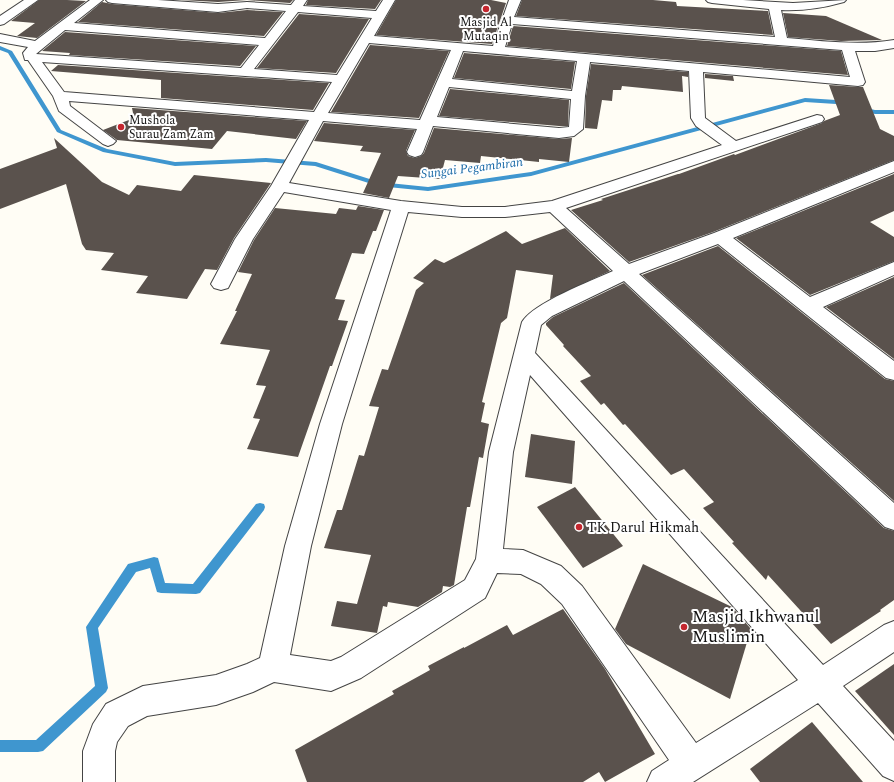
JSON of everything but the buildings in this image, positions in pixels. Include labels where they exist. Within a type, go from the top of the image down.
[{"type":"street","points":[[0,22],[32,0]]},
{"type":"street","points":[[98,0],[37,45],[29,53],[30,57],[60,96],[64,108],[108,140]]},
{"type":"street","points":[[112,0],[157,1],[222,12],[247,5],[297,5],[380,15]]},
{"type":"street","points":[[221,284],[244,239],[280,184],[389,0]]},
{"type":"street","points":[[498,51],[507,20],[515,0]]},
{"type":"street","points":[[712,0],[774,5],[818,5],[840,0]]},
{"type":"street","points":[[245,72],[297,5]]},
{"type":"street","points":[[774,5],[782,42]]},
{"type":"street","points":[[204,36],[222,12]]},
{"type":"street","points":[[507,20],[847,47],[875,48],[894,44]]},
{"type":"street","points":[[63,26],[269,42]]},
{"type":"street","points":[[0,38],[37,45]]},
{"type":"street","points":[[366,39],[858,82],[847,47]]},
{"type":"street","points":[[415,152],[458,48]]},
{"type":"street","points":[[30,57],[342,79]]},
{"type":"street","points":[[60,96],[568,133],[576,129],[578,96],[584,58]]},
{"type":"street","points":[[696,68],[697,111],[701,123],[717,136],[733,146]]},
{"type":"street","points":[[443,82],[578,96]]},
{"type":"street","points":[[280,184],[401,206],[462,212],[504,212],[554,206],[817,119]]},
{"type":"street","points":[[99,782],[99,751],[104,735],[117,715],[143,701],[216,690],[253,678],[273,668],[331,676],[351,668],[475,589],[489,560],[501,452],[532,322],[546,311],[626,272],[720,237],[894,166]]},
{"type":"street","points":[[273,668],[298,546],[331,424],[401,206]]},
{"type":"street","points":[[554,206],[894,519]]},
{"type":"street","points":[[720,237],[894,372]]},
{"type":"street","points":[[809,306],[894,268]]},
{"type":"street","points":[[524,354],[894,764]]},
{"type":"street","points":[[489,560],[523,562],[551,575],[572,594],[691,764]]},
{"type":"street","points":[[663,782],[822,683],[894,635]]},
{"type":"waterway","name":"Sungai Pegambiran","points":[[0,48],[10,52],[59,131],[105,151],[175,164],[266,160],[316,164],[378,184],[428,189],[531,174],[805,100],[836,102],[847,105]]},
{"type":"waterway","name":"Sungai Pegambiran","points":[[861,109],[875,112],[894,112]]},
{"type":"waterway","points":[[0,746],[38,746],[102,688],[92,627],[132,568],[154,562],[161,588],[196,589],[260,507]]},
{"type":"place","name":"Masjid Al Mutaqin","points":[[486,9]]},
{"type":"place","name":"Mushola Surau Zam Zam","points":[[121,127]]},
{"type":"place","name":"TK Darul Hikmah","points":[[579,527]]},
{"type":"place","name":"Masjid Ikhwanul Muslimin","points":[[684,627]]}]
